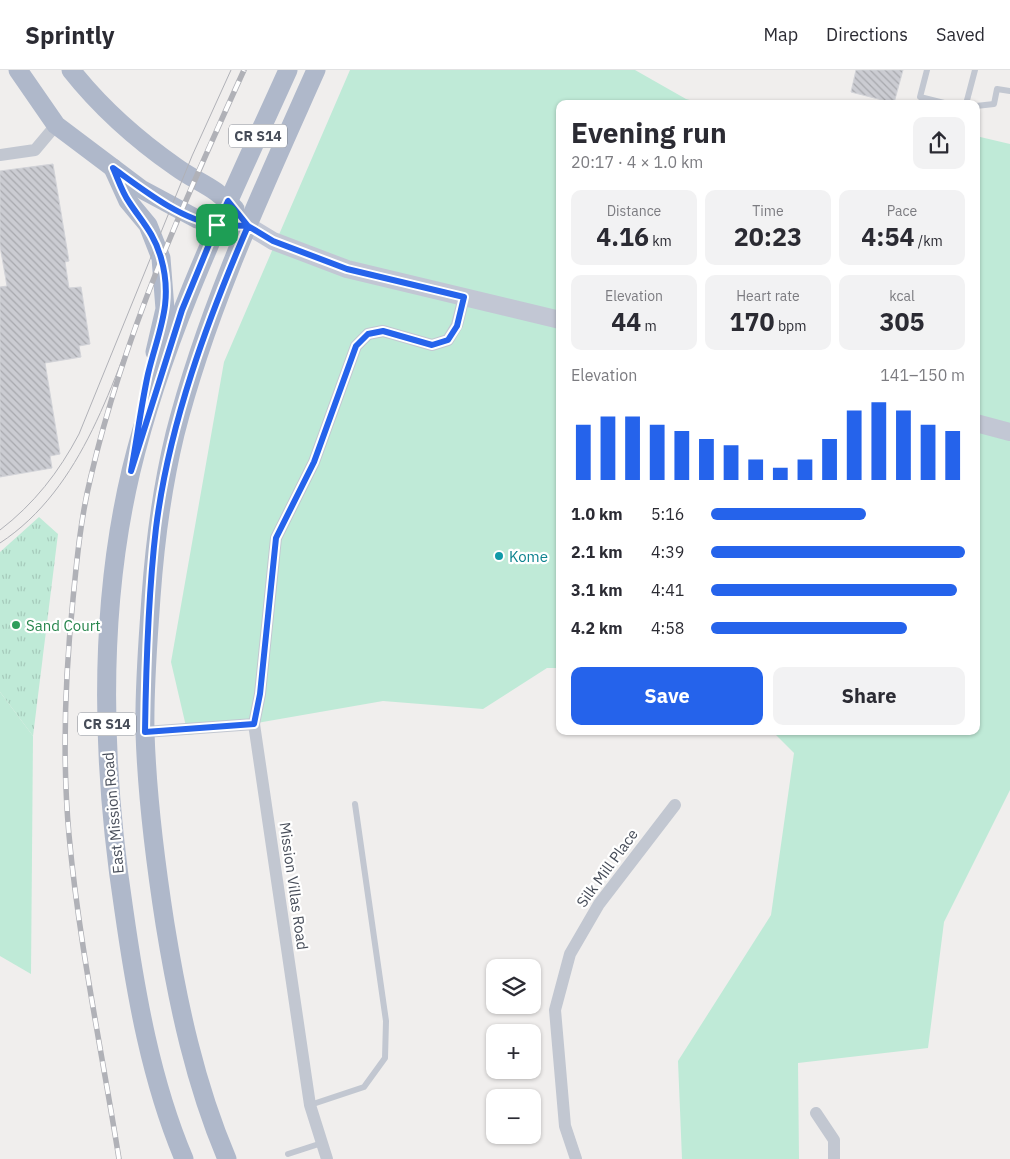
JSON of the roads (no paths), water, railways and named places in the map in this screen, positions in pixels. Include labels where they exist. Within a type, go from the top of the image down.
[{"type":"main road","points":[[18,70],[56,125],[142,189],[171,207],[197,219],[217,225],[248,226]]},
{"type":"main road","points":[[71,70],[89,93],[128,131],[177,168],[212,186],[228,201],[248,226],[273,241],[347,269],[556,319]]},
{"type":"main road","name":"East Mission Road","points":[[184,1159],[148,1045],[133,970],[112,823],[107,740],[107,668],[115,571],[131,471],[182,310],[217,225],[288,70]]},
{"type":"main road","name":"CR S14","points":[[226,1159],[195,1069],[174,977],[151,823],[145,732],[147,648],[156,537],[165,481],[185,400],[203,341],[248,226],[316,70]]},
{"type":"main road","points":[[113,168],[128,201],[148,225],[161,258],[165,289],[165,309],[161,333],[148,372],[131,471]]},
{"type":"main road","points":[[980,424],[1010,432]]},
{"type":"street","points":[[0,155],[35,150],[56,125]]},
{"type":"street","name":"Mission Villas Road","points":[[327,1159],[310,1104],[254,724],[260,694],[276,538],[314,462],[356,346],[368,334],[383,331],[432,345],[448,340],[457,326],[464,297]]},
{"type":"street","points":[[145,732],[254,724]]},
{"type":"street","name":"Silk Mill Place","points":[[576,1159],[565,1126],[555,1010],[562,982],[570,954],[598,904],[675,805]]},
{"type":"street","points":[[816,1114],[834,1140],[834,1159]]},
{"type":"lane","points":[[927,70],[920,97],[932,100]]},
{"type":"lane","points":[[967,100],[974,70]]},
{"type":"lane","points":[[980,106],[994,104],[997,89],[1010,91]]},
{"type":"lane","points":[[310,1104],[364,1087],[385,1058],[386,1021],[355,804]]},
{"type":"lane","points":[[288,1154],[322,1143]]},
{"type":"tram line","points":[[0,530],[24,509],[45,486],[79,434],[192,156],[231,70]]},
{"type":"tram line","points":[[0,543],[29,520],[54,493],[75,463],[108,395],[148,291]]},
{"type":"railway","points":[[119,1159],[79,917],[73,876],[67,806],[65,747],[66,687],[78,553],[91,476],[120,371],[157,269],[199,169],[244,70]]},
{"type":"place","name":"Kome","points":[[499,556]]},
{"type":"place","name":"Sand Court","points":[[16,625]]}]
